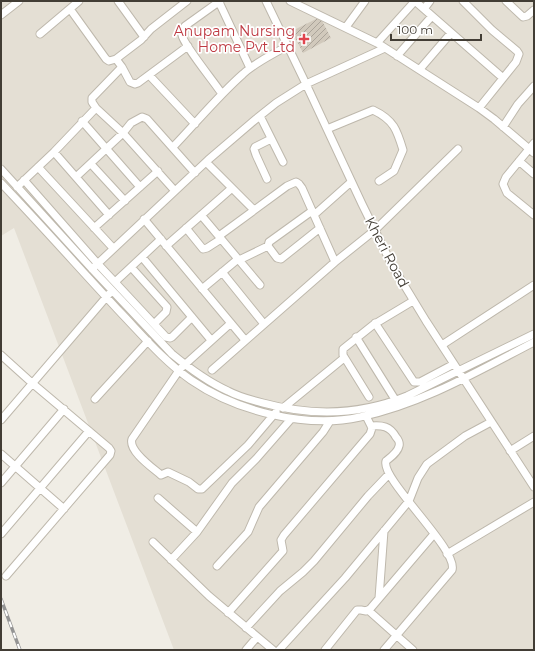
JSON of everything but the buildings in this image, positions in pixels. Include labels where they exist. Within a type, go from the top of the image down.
[{"type":"street","points":[[1,15],[19,1]]},
{"type":"street","points":[[40,34],[79,1]]},
{"type":"street","points":[[118,1],[144,37]]},
{"type":"street","points":[[70,9],[106,59],[109,61],[116,59],[144,37],[150,29],[187,1]]},
{"type":"street","points":[[222,94],[183,39],[182,30],[219,1],[250,68]]},
{"type":"street","name":"Kheri Road","points":[[266,1],[389,259],[413,301],[534,487]]},
{"type":"street","points":[[290,1],[346,27],[386,48],[479,108],[532,151]]},
{"type":"street","points":[[346,27],[365,1]]},
{"type":"street","points":[[377,43],[415,1],[503,78]]},
{"type":"street","points":[[424,8],[430,1]]},
{"type":"street","points":[[463,1],[519,54],[516,62],[479,108]]},
{"type":"street","points":[[507,1],[523,17],[527,16],[534,10]]},
{"type":"street","points":[[397,56],[432,16]]},
{"type":"street","points":[[420,70],[451,33]]},
{"type":"street","points":[[116,59],[130,82],[135,84],[188,46]]},
{"type":"street","points":[[172,147],[222,94],[250,68],[288,46]]},
{"type":"street","points":[[95,266],[206,162],[276,103],[306,84],[386,48]]},
{"type":"street","points":[[122,68],[92,98],[92,102],[96,108],[158,171],[175,191]]},
{"type":"street","points":[[149,75],[195,124]]},
{"type":"street","points":[[503,127],[518,104],[534,86]]},
{"type":"street","points":[[17,187],[54,152],[96,108]]},
{"type":"street","points":[[327,129],[373,110],[382,114],[397,130],[403,150],[394,171],[379,181]]},
{"type":"street","points":[[260,116],[283,162]]},
{"type":"street","points":[[76,177],[123,134],[135,120],[144,117],[195,173]]},
{"type":"street","points":[[82,121],[140,187]]},
{"type":"street","points":[[267,179],[254,149],[255,147],[271,139]]},
{"type":"street","points":[[534,143],[532,151],[519,161],[506,176],[503,184],[507,192],[534,215]]},
{"type":"street","points":[[212,370],[335,262],[375,230],[458,149]]},
{"type":"street","points":[[54,152],[109,215]]},
{"type":"street","points":[[519,161],[534,174]]},
{"type":"street","points":[[206,162],[254,210]]},
{"type":"street","points":[[91,164],[125,201]]},
{"type":"street","points":[[38,167],[113,248]]},
{"type":"street","points":[[1,169],[95,266],[115,282],[166,337],[170,338],[192,317]]},
{"type":"street","points":[[94,228],[158,171]]},
{"type":"street","points":[[24,180],[95,266],[109,294],[148,341],[182,367],[230,392],[278,410],[291,419],[305,421],[343,420],[366,416],[400,406],[460,372],[534,334]]},
{"type":"street","points":[[186,228],[203,249],[207,248],[254,210],[287,186],[296,182],[302,188],[335,262]]},
{"type":"street","points":[[202,289],[238,259],[268,246],[269,242],[313,213],[351,182]]},
{"type":"street","points":[[1,183],[109,294],[169,350],[182,367]]},
{"type":"street","points":[[166,246],[232,188]]},
{"type":"street","points":[[201,216],[260,285]]},
{"type":"street","points":[[144,219],[245,340]]},
{"type":"street","points":[[268,246],[277,258],[281,259],[320,228]]},
{"type":"street","points":[[115,282],[161,239]]},
{"type":"street","points":[[142,257],[211,340]]},
{"type":"street","points":[[131,267],[167,307],[166,312],[154,324]]},
{"type":"street","points":[[222,272],[264,324]]},
{"type":"street","points":[[442,345],[534,285]]},
{"type":"street","points":[[1,420],[109,294]]},
{"type":"street","points":[[369,397],[344,358],[342,352],[343,349],[375,323],[413,301]]},
{"type":"street","points":[[231,323],[182,367],[131,442],[133,448],[161,475],[168,472],[190,482],[198,489],[202,489],[248,445],[278,410],[344,358]]},
{"type":"street","points":[[375,323],[414,382],[420,382],[460,372]]},
{"type":"street","points":[[356,337],[396,401]]},
{"type":"street","points":[[95,400],[148,341]]},
{"type":"street","points":[[278,410],[344,412],[396,401],[460,372],[534,342]]},
{"type":"street","points":[[1,355],[32,384],[89,430],[111,451],[111,453],[64,509],[6,576]]},
{"type":"street","points":[[1,484],[64,409]]},
{"type":"street","points":[[228,613],[283,550],[281,540],[284,535],[370,434],[372,430],[366,416]]},
{"type":"street","points":[[171,560],[198,532],[232,483],[262,453],[291,419]]},
{"type":"street","points":[[217,566],[248,532],[259,507],[323,432],[330,421]]},
{"type":"street","points":[[279,650],[345,578],[409,501],[420,474],[427,464],[465,436],[491,422]]},
{"type":"street","points":[[371,426],[380,425],[390,429],[399,442],[398,450],[386,461],[385,464],[390,474],[434,534],[453,563],[452,570],[384,650]]},
{"type":"street","points":[[1,534],[89,430]]},
{"type":"street","points":[[510,451],[534,436]]},
{"type":"street","points":[[1,454],[64,509]]},
{"type":"street","points":[[246,628],[280,591],[311,564],[368,496],[390,474]]},
{"type":"street","points":[[158,498],[198,532]]},
{"type":"street","points":[[447,554],[534,502]]},
{"type":"street","points":[[380,598],[384,531]]},
{"type":"street","points":[[368,610],[434,534]]},
{"type":"street","points":[[153,542],[209,596],[272,650]]},
{"type":"street","points":[[325,650],[357,610],[368,610],[413,650]]},
{"type":"street","points":[[246,650],[257,637]]},
{"type":"shaded area","points":[[1,1],[534,1],[534,650],[174,650],[14,228],[1,236]]},
{"type":"railway","points":[[1,599],[20,650]]},
{"type":"place","name":"Anupam Nursing Home Pvt Ltd","points":[[304,39]]}]
